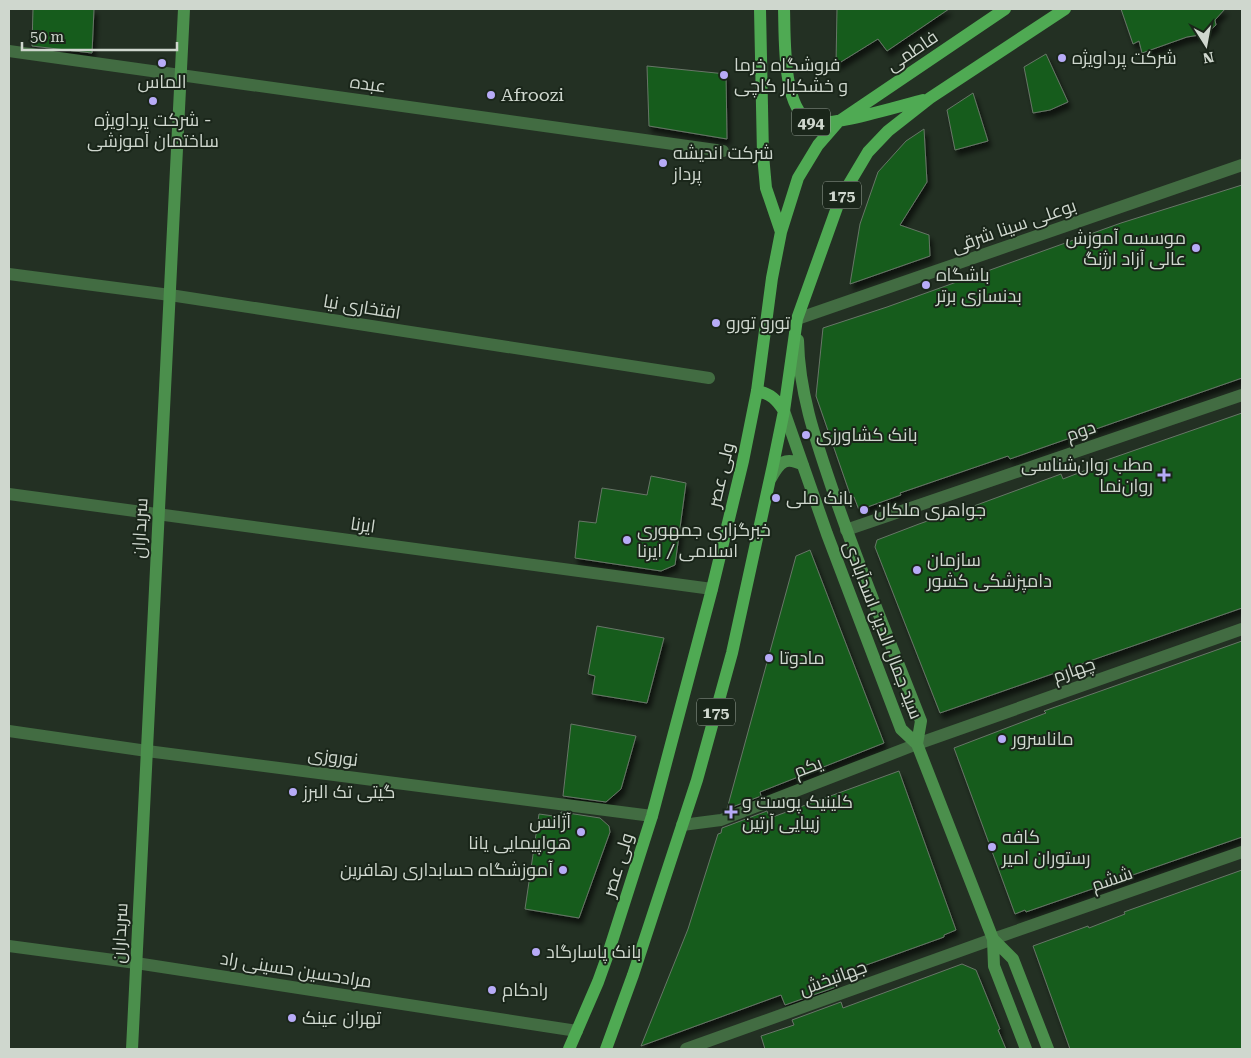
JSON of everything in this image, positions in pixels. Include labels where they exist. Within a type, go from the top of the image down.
[{"type":"main road","name":"سربداران","points":[[132,1049],[184,9]]},
{"type":"main road","name":"ولی عصر","points":[[569,1049],[607,957],[652,816],[712,589],[743,461],[757,391],[772,278],[781,232],[766,188],[763,155],[760,9]]},
{"type":"main road","name":"494","points":[[784,9],[787,75],[795,103],[802,117],[811,122],[819,123],[839,121],[930,98],[1065,9]]},
{"type":"main road","name":"فاطمی","points":[[839,121],[1005,9]]},
{"type":"main road","name":"175","points":[[606,1049],[633,975],[697,780],[732,653],[784,411],[797,319],[832,218],[849,182],[868,152],[878,141],[930,98]]},
{"type":"main road","name":"494","points":[[781,232],[798,178],[818,145],[839,121]]},
{"type":"main road","points":[[797,319],[798,366],[812,428],[846,530],[921,721],[917,744]]},
{"type":"main road","points":[[757,391],[767,393],[774,398],[784,411]]},
{"type":"main road","name":"سید جمال الدین اسدآبادی","points":[[784,411],[802,465],[901,729],[917,744],[993,939],[994,966],[1026,1049]]},
{"type":"main road","points":[[768,485],[778,466],[783,463],[791,461],[802,465]]},
{"type":"main road","name":"سید جمال الدین اسدآبادی","points":[[993,939],[1013,959],[1048,1049]]},
{"type":"street","name":"عبده","points":[[9,51],[723,151]]},
{"type":"street","name":"بوعلی سینا شرقی","points":[[797,319],[1242,165]]},
{"type":"street","name":"افتخاری نیا","points":[[9,274],[170,296],[709,378]]},
{"type":"street","name":"دوم","points":[[846,530],[1242,395]]},
{"type":"street","name":"ايرنا","points":[[9,494],[712,589]]},
{"type":"street","name":"چهارم","points":[[917,744],[1242,629]]},
{"type":"street","name":"نوروزی","points":[[9,731],[147,751],[652,816]]},
{"type":"street","name":"یکم","points":[[682,825],[721,820],[917,744]]},
{"type":"street","name":"ششم","points":[[993,939],[1242,852]]},
{"type":"street","name":"جهانبخش","points":[[686,1049],[993,939]]},
{"type":"street","name":"مرادحسین حسینی راد","points":[[9,946],[136,963],[577,1031]]},
{"type":"building","points":[[33,9],[94,9],[92,53],[32,46]]},
{"type":"building","points":[[837,9],[949,9],[887,51],[878,39],[836,65]]},
{"type":"building","points":[[1121,9],[1225,9],[1215,20],[1216,25],[1206,34],[1187,37],[1142,53],[1139,41],[1133,44]]},
{"type":"building","points":[[1046,54],[1068,102],[1050,110],[1033,113],[1024,67]]},
{"type":"building","points":[[647,66],[726,74],[727,139],[649,126]]},
{"type":"building","points":[[973,93],[988,141],[955,150],[947,110]]},
{"type":"building","points":[[924,129],[927,182],[900,225],[929,235],[930,256],[850,284],[860,224],[878,172],[906,141]]},
{"type":"building","points":[[1242,185],[1242,378],[1010,459],[1008,456],[900,493],[901,495],[859,510],[854,497],[851,497],[816,396],[823,328],[1121,223]]},
{"type":"building","points":[[1242,413],[1242,608],[940,713],[875,547],[877,540],[1061,474],[1063,479],[1099,465],[1098,463]]},
{"type":"building","name":"خبرگزاری جمهوری اسلامی / ایرنا","points":[[651,476],[686,483],[675,565],[661,571],[575,558],[579,521],[596,523],[602,488],[647,495]]},
{"type":"building","points":[[810,550],[884,743],[760,792],[761,796],[727,809],[796,556]]},
{"type":"building","points":[[597,626],[664,638],[647,703],[592,694],[595,676],[588,674]]},
{"type":"building","points":[[1242,641],[1242,837],[1026,912],[1025,910],[1015,914],[954,748],[1046,713],[1044,711]]},
{"type":"building","points":[[571,724],[636,736],[621,789],[606,802],[563,796]]},
{"type":"building","points":[[899,771],[956,930],[944,935],[944,937],[833,977],[836,987],[785,1005],[781,995],[641,1046],[688,929],[718,834],[721,833],[722,828],[767,811],[770,818]]},
{"type":"building","name":"آموزشگاه حسابداری رهافرین","points":[[561,812],[600,818],[609,826],[610,832],[579,918],[525,909],[539,814],[561,817]]},
{"type":"building","points":[[1242,870],[1242,1049],[1070,1049],[1033,946],[1088,926],[1089,928],[1125,914],[1124,912]]},
{"type":"building","points":[[962,964],[976,970],[1006,1049],[765,1049],[761,1036],[794,1025],[792,1020],[841,1002],[843,1008]]},
{"type":"place","name":"شرکت پرداویژه","points":[[1062,58]]},
{"type":"place","name":"الماس","points":[[162,63]]},
{"type":"place","name":"فروشگاه خرما و خشکبار کاچی","points":[[724,75]]},
{"type":"place","name":"Afroozi","points":[[491,95]]},
{"type":"place","name":"شرکت پرداویژه - ساختمان آموزشی","points":[[153,101]]},
{"type":"place","name":"شرکت اندیشه پرداز","points":[[663,163]]},
{"type":"place","name":"موسسه آموزش عالی آزاد ارژنگ","points":[[1196,248]]},
{"type":"place","name":"باشگاه بدنسازی برتر","points":[[926,285]]},
{"type":"place","name":"تورو تورو","points":[[716,323]]},
{"type":"place","name":"بانک کشاورزی","points":[[806,435]]},
{"type":"place","name":"مطب روان‌شناسی روان‌نما","points":[[1164,475]]},
{"type":"place","name":"بانک ملی","points":[[776,498]]},
{"type":"place","name":"جواهری ملکان","points":[[864,510]]},
{"type":"place","name":"خبرگزاری جمهوری اسلامی / ایرنا","points":[[627,540]]},
{"type":"place","name":"سازمان دامپزشکی کشور","points":[[917,570]]},
{"type":"place","name":"مادوتا","points":[[769,658]]},
{"type":"place","name":"ماناسرور","points":[[1002,739]]},
{"type":"place","name":"گیتی تک البرز","points":[[293,792]]},
{"type":"place","name":"کلینیک پوست و زیبایی آرتین","points":[[731,812]]},
{"type":"place","name":"آژانس هواپیمایی یانا","points":[[581,832]]},
{"type":"place","name":"کافه رستوران امیر","points":[[992,847]]},
{"type":"place","name":"آموزشگاه حسابداری رهافرین","points":[[563,870]]},
{"type":"place","name":"بانک پاسارگاد","points":[[536,952]]},
{"type":"place","name":"رادکام","points":[[492,990]]},
{"type":"place","name":"تهران عینک","points":[[292,1018]]}]
